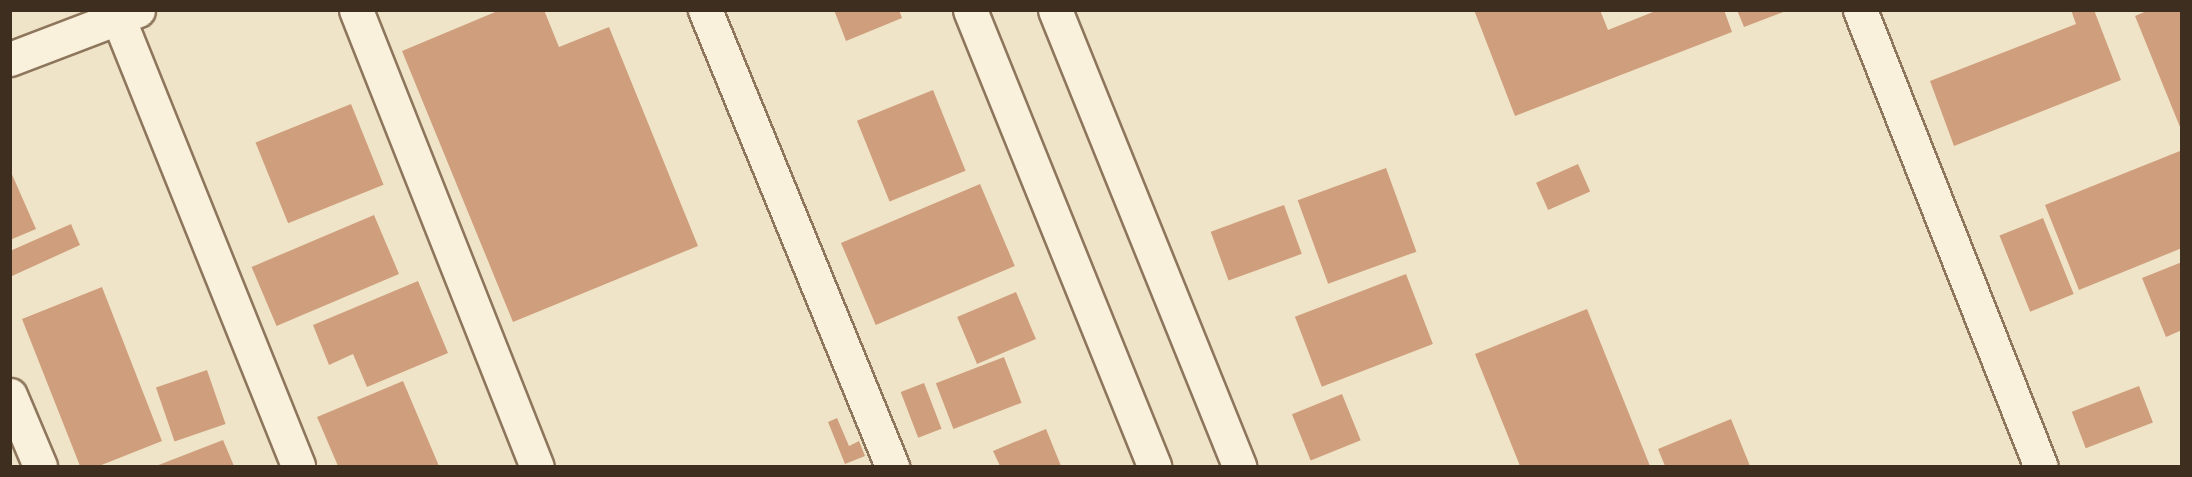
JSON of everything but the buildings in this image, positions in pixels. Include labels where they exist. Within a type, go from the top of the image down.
[{"type":"street","points":[[356,10],[537,466]]},
{"type":"street","points":[[705,10],[892,466]]},
{"type":"street","points":[[970,10],[1154,466]]},
{"type":"street","points":[[1055,10],[1239,466]]},
{"type":"street","points":[[1860,10],[2041,466]]},
{"type":"street","points":[[10,59],[124,13],[298,466]]},
{"type":"street","points":[[10,395],[40,466]]}]
